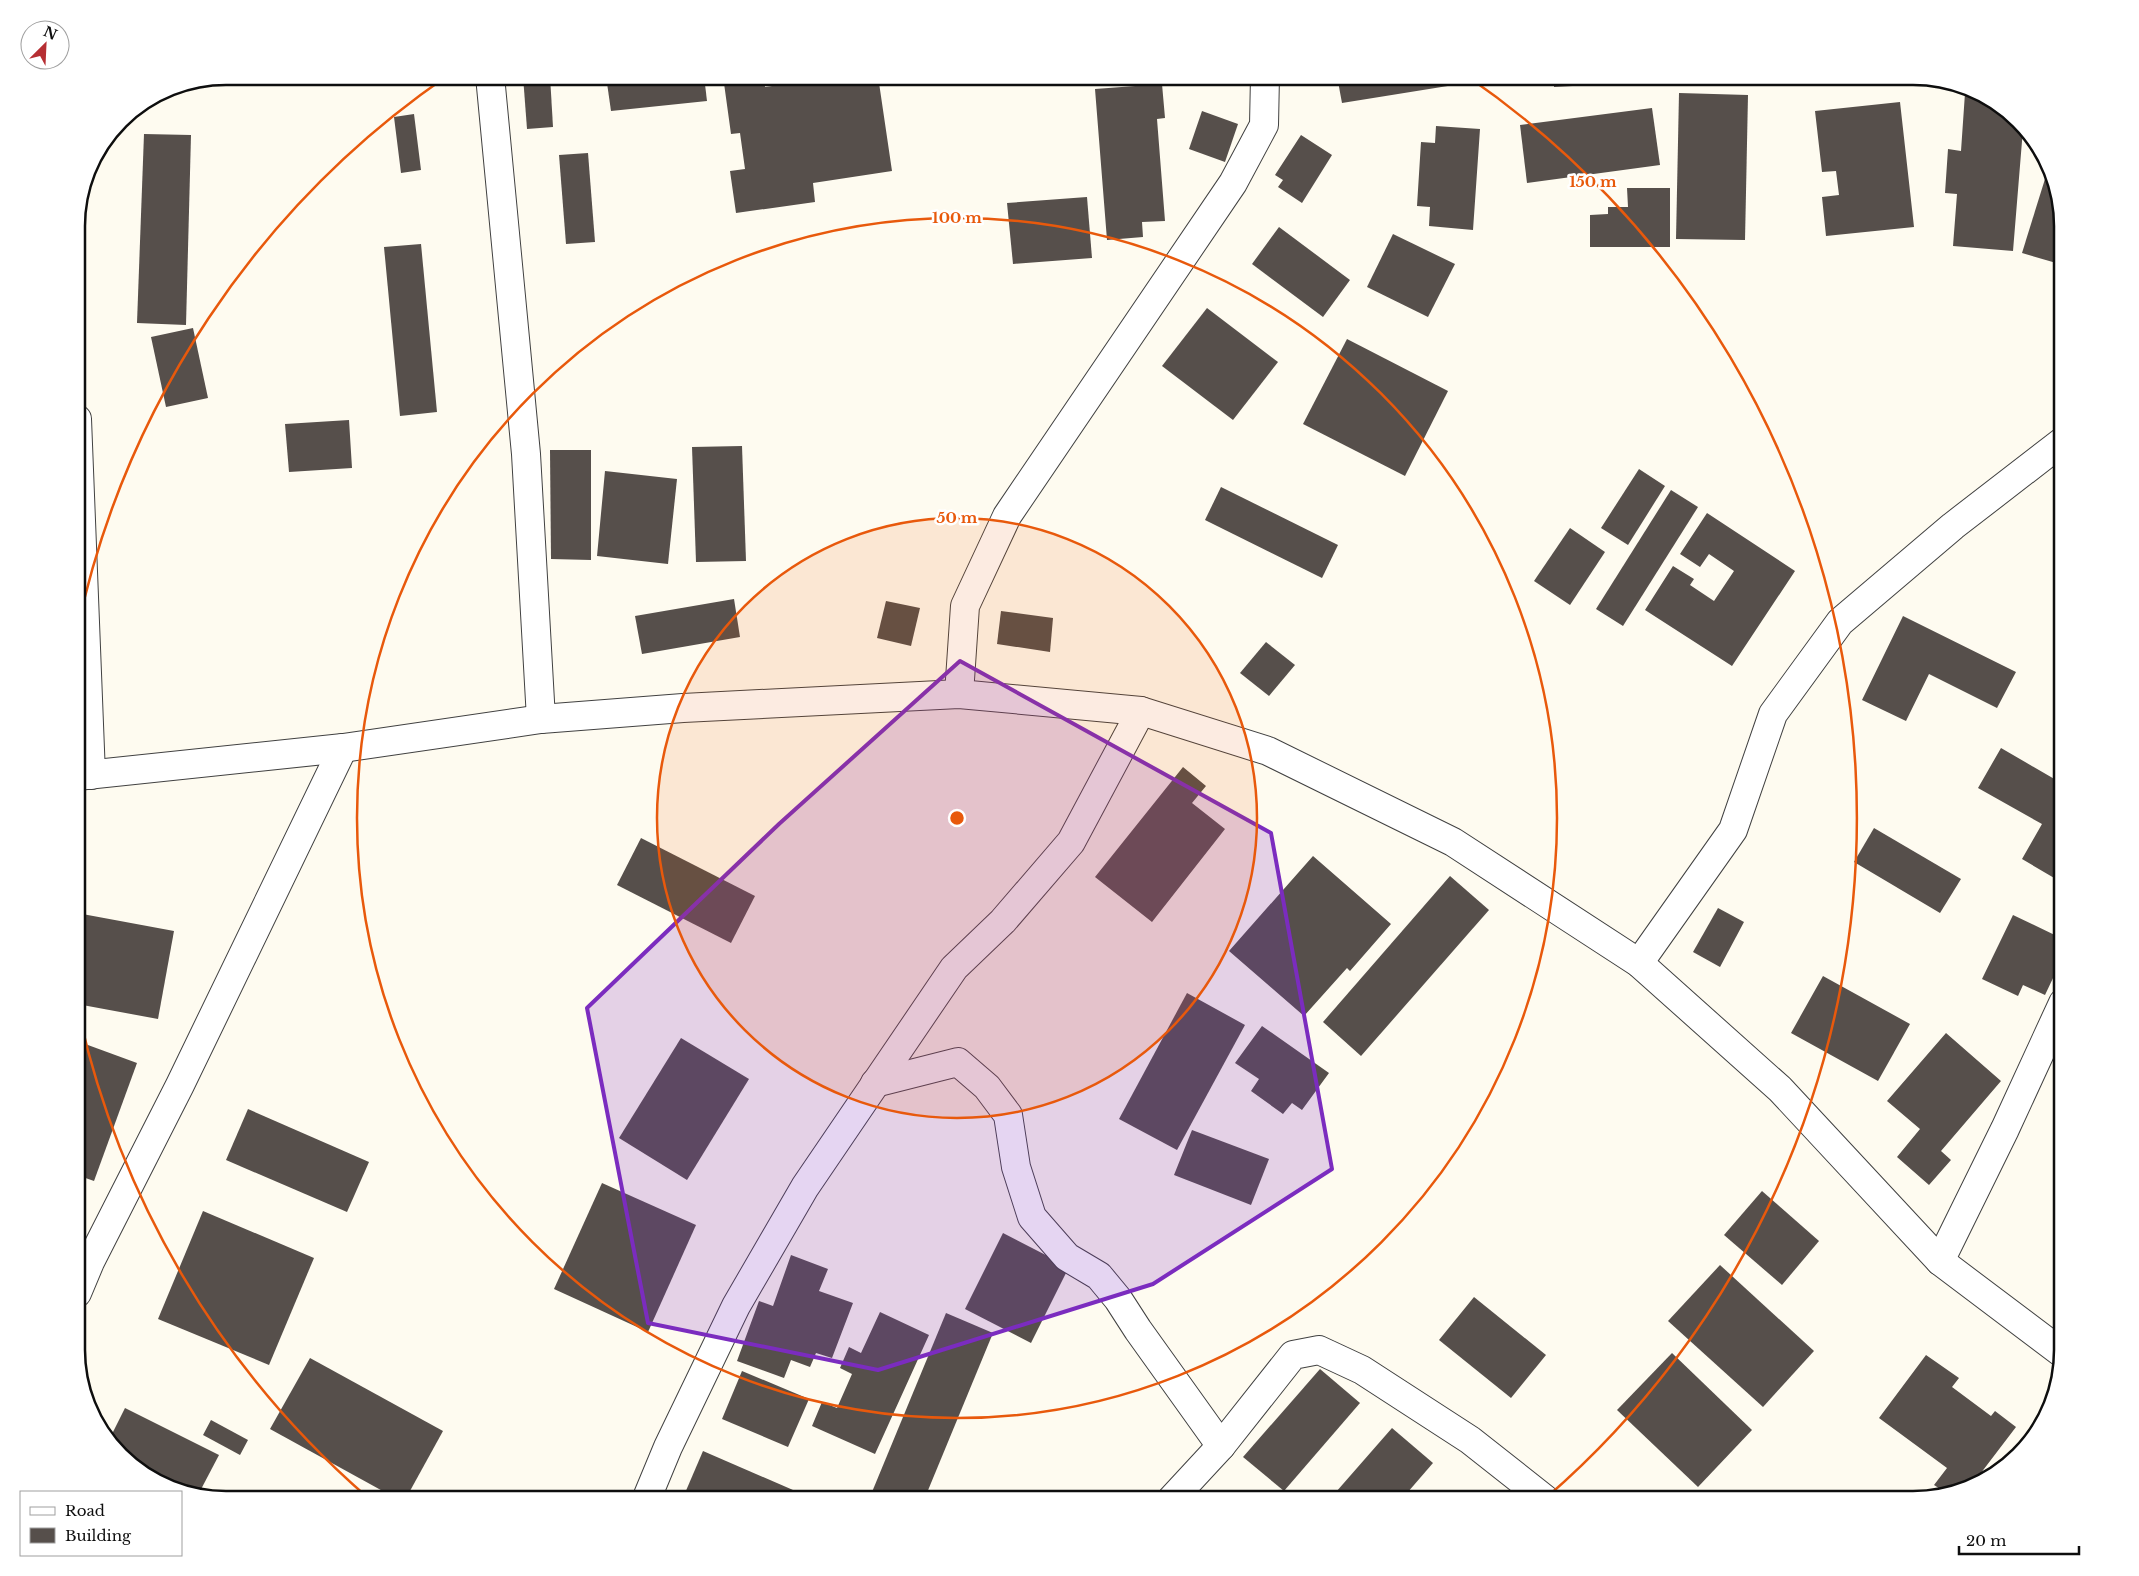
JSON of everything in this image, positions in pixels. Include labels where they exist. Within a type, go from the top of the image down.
[{"type":"street","points":[[491,85],[526,454],[542,719]]},
{"type":"street","points":[[959,694],[965,606],[1008,516],[1233,183],[1264,125],[1265,85]]},
{"type":"street","points":[[1639,963],[1733,830],[1773,714],[1840,622],[1954,526],[2054,448]]},
{"type":"street","points":[[85,775],[343,748],[542,719],[683,708],[959,694],[1141,711],[1268,751],[1453,842],[1639,963],[1780,1089],[1940,1261],[2054,1347]]},
{"type":"street","points":[[650,1491],[668,1447],[736,1306],[805,1187],[954,968],[1003,921],[1071,842],[1141,711]]},
{"type":"street","points":[[85,1251],[180,1085],[343,748]]},
{"type":"street","points":[[1940,1261],[2005,1129],[2054,1023]]},
{"type":"street","points":[[875,1083],[958,1062],[987,1087],[1008,1115],[1016,1167],[1032,1218],[1066,1257],[1099,1276],[1118,1299],[1221,1446]]},
{"type":"street","points":[[1179,1491],[1221,1446],[1264,1389],[1293,1355],[1319,1350],[1362,1370],[1470,1440],[1535,1491]]},
{"type":"highlighted area","points":[[960,661],[1271,833],[1332,1169],[1153,1284],[878,1370],[648,1323],[587,1008],[779,824]]},
{"type":"building","points":[[524,85],[551,85],[553,127],[527,129]]},
{"type":"building","points":[[607,85],[705,85],[707,101],[611,111]]},
{"type":"building","points":[[724,85],[765,85],[765,87],[779,85],[879,85],[892,171],[813,183],[815,202],[736,213],[730,171],[745,169],[740,133],[731,134]]},
{"type":"building","points":[[1162,85],[1165,118],[1157,119],[1165,221],[1142,222],[1143,237],[1107,240],[1095,89]]},
{"type":"building","points":[[1339,85],[1454,85],[1342,103]]},
{"type":"building","points":[[1554,85],[1591,85],[1554,87]]},
{"type":"building","points":[[1679,93],[1748,95],[1745,240],[1676,239]]},
{"type":"building","points":[[1965,94],[1976,99],[1999,114],[2022,137],[2013,251],[1953,246],[1957,194],[1945,193],[1948,149],[1961,151]]},
{"type":"building","points":[[1900,102],[1914,227],[1826,236],[1822,197],[1839,195],[1836,171],[1822,172],[1815,111]]},
{"type":"building","points":[[1652,108],[1660,165],[1527,183],[1520,125]]},
{"type":"building","points":[[1202,111],[1238,124],[1225,162],[1189,149]]},
{"type":"building","points":[[414,114],[421,170],[401,173],[394,117]]},
{"type":"building","points":[[1436,126],[1480,129],[1473,230],[1429,226],[1430,207],[1417,206],[1421,142],[1435,143]]},
{"type":"building","points":[[144,134],[191,135],[186,325],[137,323]]},
{"type":"building","points":[[1301,135],[1332,155],[1302,203],[1278,187],[1283,180],[1275,175]]},
{"type":"building","points":[[588,153],[595,242],[566,244],[559,155]]},
{"type":"building","points":[[2046,177],[2053,207],[2054,262],[2022,253]]},
{"type":"building","points":[[1627,188],[1670,188],[1670,247],[1590,247],[1590,215],[1608,214],[1608,207],[1628,207]]},
{"type":"building","points":[[1087,197],[1092,258],[1013,264],[1007,203]]},
{"type":"building","points":[[1279,227],[1350,280],[1323,317],[1252,264]]},
{"type":"building","points":[[1393,234],[1455,264],[1428,317],[1367,287]]},
{"type":"building","points":[[421,244],[437,412],[400,416],[384,247]]},
{"type":"building","points":[[1207,308],[1278,362],[1233,420],[1162,366]]},
{"type":"building","points":[[193,328],[208,398],[166,407],[151,337]]},
{"type":"building","points":[[1347,339],[1448,391],[1405,476],[1303,424]]},
{"type":"building","points":[[349,420],[352,468],[289,472],[285,424]]},
{"type":"building","points":[[742,446],[746,561],[696,562],[692,447]]},
{"type":"building","points":[[550,450],[591,450],[591,560],[551,559]]},
{"type":"building","points":[[1639,469],[1665,486],[1628,545],[1601,528]]},
{"type":"building","points":[[605,471],[677,479],[668,564],[597,556]]},
{"type":"building","points":[[1221,487],[1338,545],[1322,578],[1205,520]]},
{"type":"building","points":[[1671,490],[1698,507],[1623,626],[1596,609]]},
{"type":"building","points":[[1707,513],[1795,571],[1732,666],[1645,610],[1673,566],[1694,579],[1690,585],[1714,601],[1734,571],[1709,554],[1700,567],[1680,554]]},
{"type":"building","points":[[1570,528],[1605,552],[1570,605],[1534,581]]},
{"type":"building","points":[[734,599],[740,637],[642,654],[635,616]]},
{"type":"building","points":[[886,601],[920,608],[911,646],[877,638]]},
{"type":"building","points":[[1001,611],[1053,618],[1050,652],[997,644]]},
{"type":"building","points":[[1903,616],[2016,672],[1997,708],[1929,674],[1906,721],[1862,700]]},
{"type":"building","points":[[1266,642],[1295,665],[1269,696],[1240,673]]},
{"type":"building","points":[[2001,748],[2054,779],[2054,878],[2022,859],[2042,824],[1978,788]]},
{"type":"building","points":[[1183,767],[1206,786],[1192,803],[1225,829],[1152,922],[1095,877]]},
{"type":"building","points":[[1874,828],[1961,879],[1940,913],[1854,862]]},
{"type":"building","points":[[641,838],[755,896],[731,943],[617,885]]},
{"type":"building","points":[[1313,856],[1391,924],[1350,971],[1347,968],[1304,1016],[1229,951]]},
{"type":"building","points":[[1450,876],[1489,910],[1361,1056],[1323,1022]]},
{"type":"building","points":[[1718,908],[1744,922],[1720,967],[1693,952]]},
{"type":"building","points":[[85,914],[174,931],[158,1019],[85,1005]]},
{"type":"building","points":[[2013,915],[2054,935],[2054,976],[2045,995],[2023,985],[2018,996],[1982,979]]},
{"type":"building","points":[[1823,976],[1910,1024],[1878,1081],[1791,1033]]},
{"type":"building","points":[[1187,993],[1245,1025],[1177,1150],[1119,1119]]},
{"type":"building","points":[[1262,1026],[1329,1073],[1302,1110],[1292,1103],[1283,1114],[1251,1091],[1259,1079],[1235,1063]]},
{"type":"building","points":[[1946,1033],[2001,1081],[1941,1151],[1951,1160],[1929,1185],[1897,1157],[1920,1129],[1887,1101]]},
{"type":"building","points":[[681,1038],[749,1079],[687,1180],[619,1138]]},
{"type":"building","points":[[85,1044],[137,1063],[94,1181],[85,1178]]},
{"type":"building","points":[[248,1109],[369,1162],[347,1212],[226,1160]]},
{"type":"building","points":[[1192,1130],[1269,1159],[1251,1205],[1174,1175]]},
{"type":"building","points":[[602,1183],[696,1225],[648,1332],[554,1289]]},
{"type":"building","points":[[1762,1191],[1819,1241],[1782,1285],[1724,1235]]},
{"type":"building","points":[[203,1211],[314,1258],[269,1365],[158,1319]]},
{"type":"building","points":[[1003,1233],[1069,1267],[1031,1343],[965,1309]]},
{"type":"building","points":[[791,1255],[828,1269],[819,1291],[853,1303],[832,1358],[816,1353],[810,1367],[791,1360],[784,1378],[737,1361],[759,1301],[773,1306]]},
{"type":"building","points":[[1720,1265],[1814,1351],[1763,1407],[1668,1321]]},
{"type":"building","points":[[1474,1297],[1546,1355],[1511,1398],[1439,1340]]},
{"type":"building","points":[[880,1312],[929,1335],[875,1454],[812,1426],[822,1402],[837,1408],[852,1374],[840,1368],[849,1347],[861,1353]]},
{"type":"building","points":[[946,1313],[993,1333],[928,1491],[872,1491]]},
{"type":"building","points":[[1672,1353],[1752,1430],[1698,1487],[1617,1410]]},
{"type":"building","points":[[1926,1355],[1959,1378],[1952,1387],[1991,1416],[1995,1411],[2016,1427],[1980,1475],[1959,1484],[1939,1488],[1934,1485],[1947,1468],[1879,1418]]},
{"type":"building","points":[[310,1358],[443,1431],[410,1491],[383,1491],[270,1429]]},
{"type":"building","points":[[1320,1369],[1360,1403],[1284,1491],[1243,1457]]},
{"type":"building","points":[[742,1371],[809,1399],[788,1447],[722,1419]]},
{"type":"building","points":[[125,1408],[219,1455],[201,1489],[180,1484],[155,1472],[126,1450],[112,1433]]},
{"type":"building","points":[[211,1420],[248,1440],[240,1455],[203,1435]]},
{"type":"building","points":[[1392,1428],[1433,1463],[1409,1491],[1337,1491]]},
{"type":"building","points":[[703,1451],[795,1491],[686,1491]]}]
